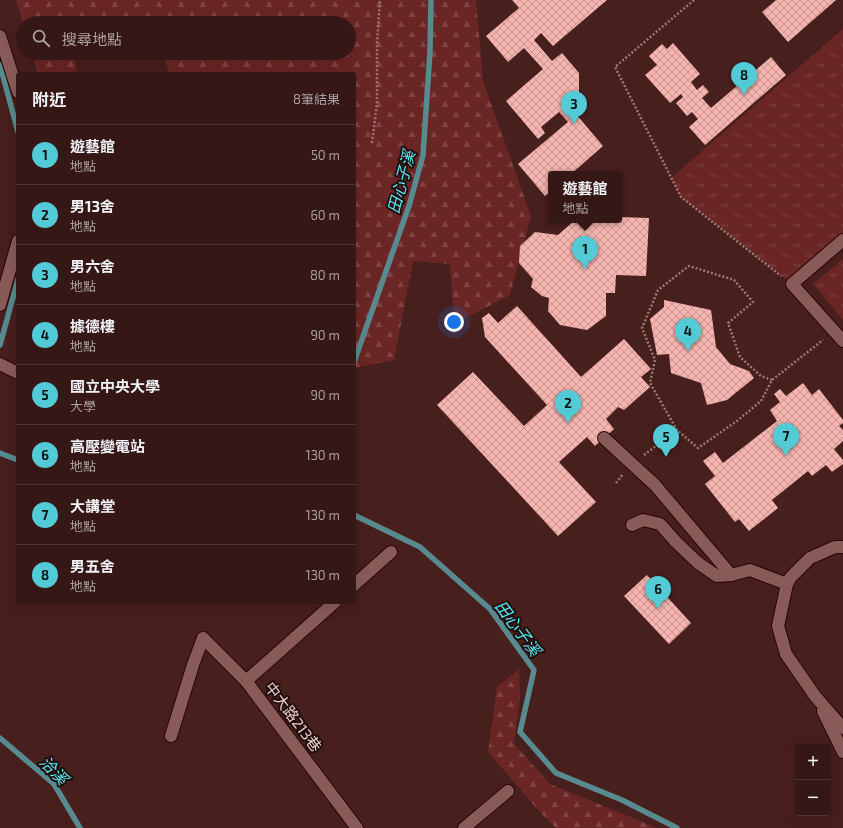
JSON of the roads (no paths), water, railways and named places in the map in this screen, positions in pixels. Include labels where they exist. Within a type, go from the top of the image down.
[{"type":"street","points":[[0,36],[16,86]]},
{"type":"street","points":[[843,240],[792,284],[843,341]]},
{"type":"street","points":[[0,305],[16,248]]},
{"type":"street","points":[[0,364],[16,372]]},
{"type":"street","points":[[604,438],[655,485],[731,575]]},
{"type":"street","points":[[632,525],[643,520],[660,524],[698,564],[717,576],[731,575],[750,570],[787,584]]},
{"type":"street","points":[[843,547],[835,547],[810,558],[792,577],[787,584],[778,626],[786,654],[815,696],[843,728]]},
{"type":"street","points":[[356,583],[390,552]]},
{"type":"street","name":"中大路213巷","points":[[333,604],[246,681],[357,828]]},
{"type":"street","points":[[171,736],[193,665],[204,638],[246,681]]},
{"type":"street","points":[[815,696],[843,752]]},
{"type":"street","points":[[464,828],[508,791]]},
{"type":"waterway","name":"田心子溪","points":[[356,356],[409,206],[423,155],[430,52],[431,0]]},
{"type":"waterway","name":"洽溪","points":[[0,65],[16,125]]},
{"type":"waterway","name":"洽溪","points":[[0,345],[16,286]]},
{"type":"waterway","name":"洽溪","points":[[0,453],[16,459]]},
{"type":"waterway","name":"田心子溪","points":[[356,516],[420,547],[490,609],[534,670],[520,732],[556,773],[622,800],[677,828]]},
{"type":"waterway","name":"洽溪","points":[[0,738],[54,784],[80,828]]},
{"type":"place","name":"男五舍","points":[[744,95]]},
{"type":"place","name":"男六舍","points":[[574,124]]},
{"type":"place","name":"遊藝館","points":[[585,269]]},
{"type":"place","name":"據德樓","points":[[688,351]]},
{"type":"place","name":"男13舍","points":[[568,423]]},
{"type":"place","name":"大講堂","points":[[786,456]]},
{"type":"place","name":"國立中央大學","points":[[666,457]]},
{"type":"place","name":"高壓變電站","points":[[658,609]]}]
